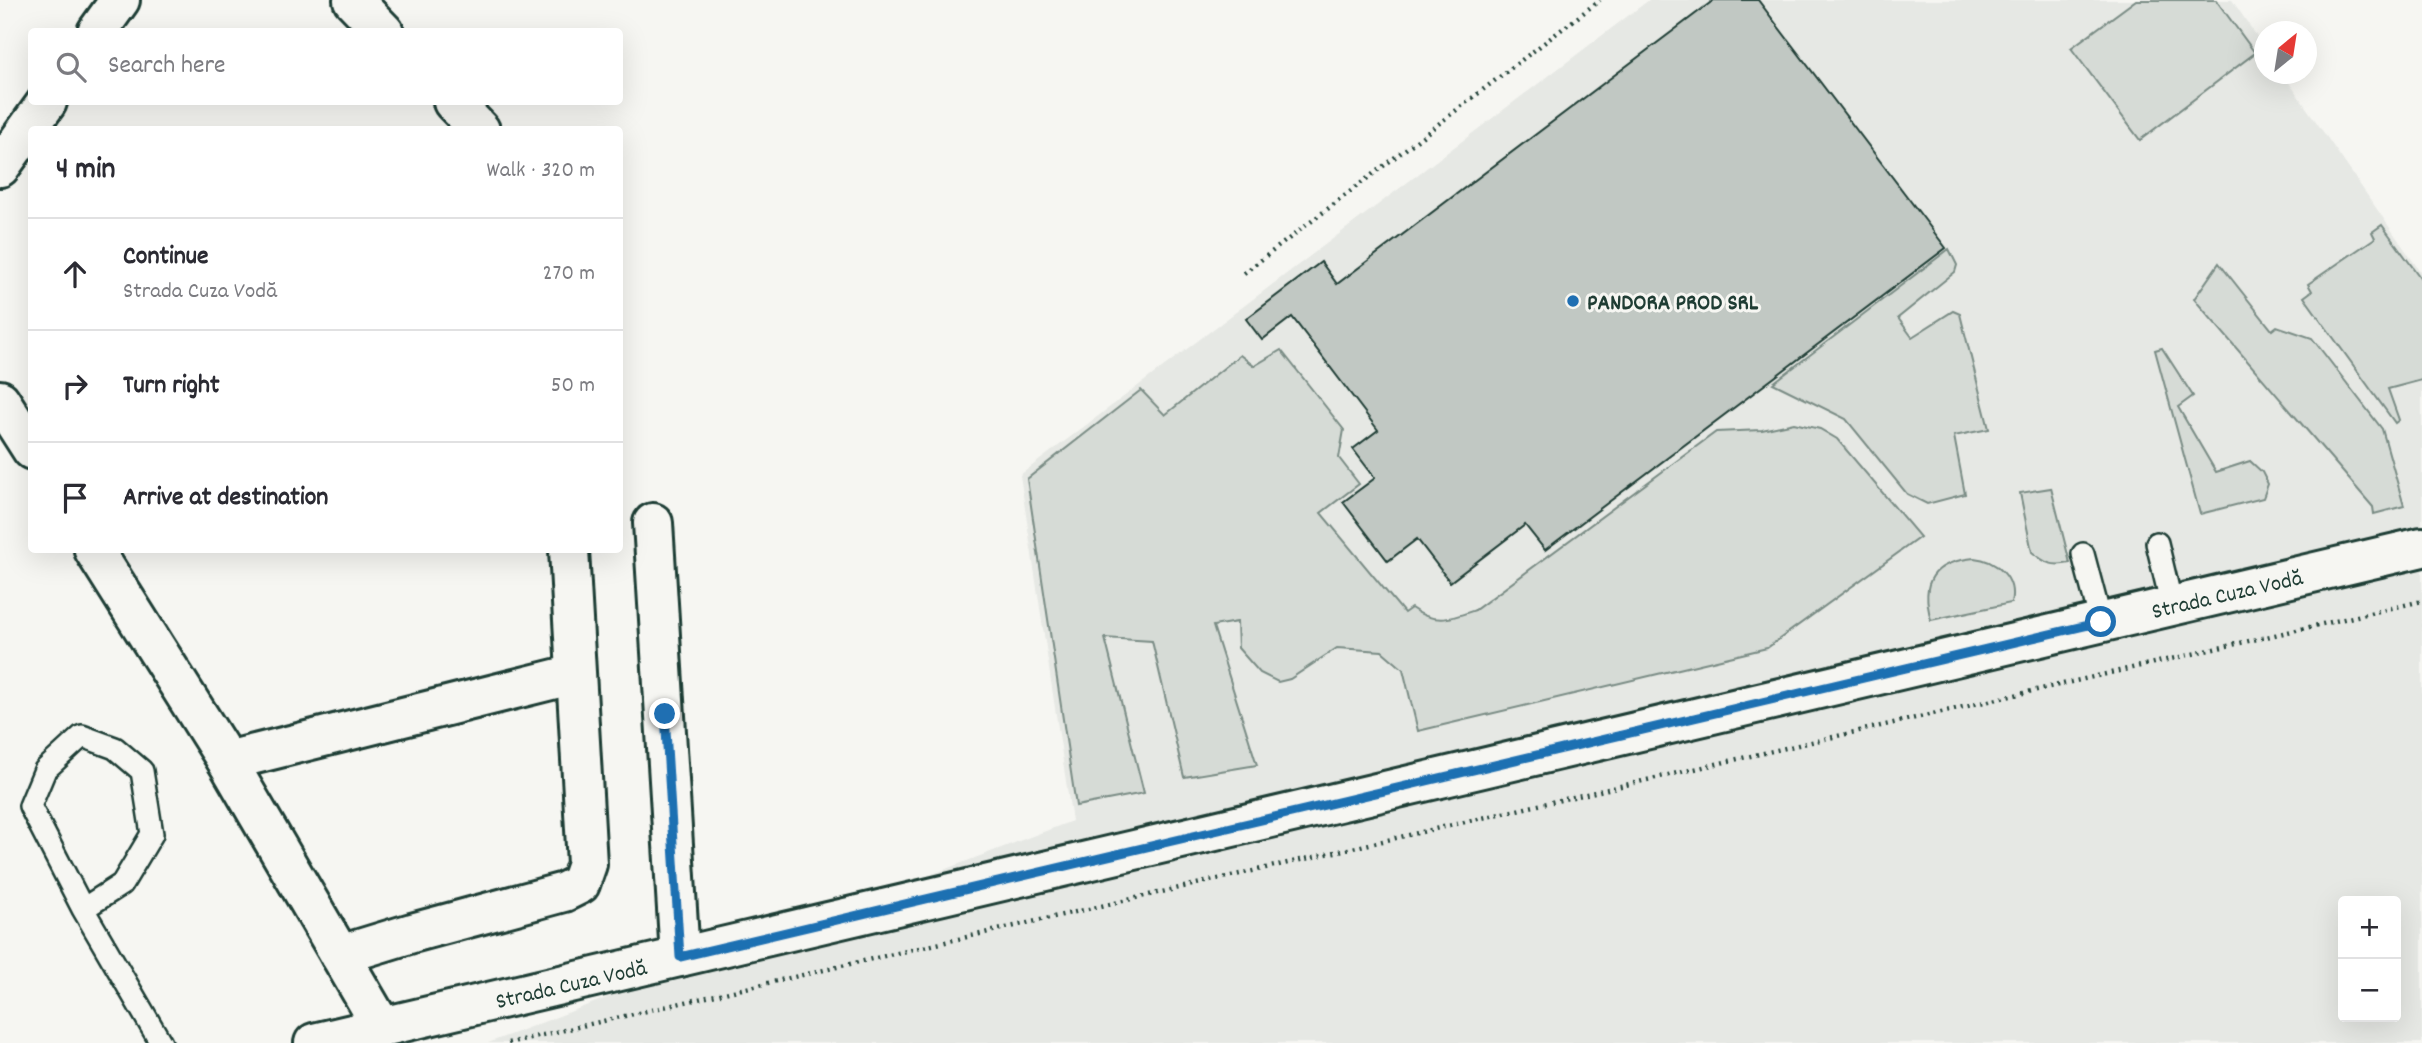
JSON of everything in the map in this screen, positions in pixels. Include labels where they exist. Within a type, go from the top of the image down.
[{"type":"street","points":[[100,28],[120,0]]},
{"type":"street","points":[[353,0],[380,28]]},
{"type":"street","points":[[30,126],[45,105]]},
{"type":"street","points":[[456,105],[476,126]]},
{"type":"street","points":[[0,167],[28,128]]},
{"type":"street","points":[[0,400],[28,444]]},
{"type":"street","points":[[653,523],[680,957]]},
{"type":"street","name":"Strada Cuza Vodă","points":[[315,1043],[2422,547]]},
{"type":"street","points":[[96,553],[226,761],[382,1027]]},
{"type":"street","points":[[340,955],[564,892],[580,884],[587,864],[569,553]]},
{"type":"street","points":[[226,761],[575,674]]},
{"type":"lane","points":[[2157,543],[2172,606]]},
{"type":"lane","points":[[2083,555],[2101,622]]},
{"type":"lane","points":[[83,909],[122,884],[152,834],[142,771],[115,748],[82,736],[45,770],[30,806],[83,909],[161,1043]]},
{"type":"path","points":[[1244,273],[1600,0]]},
{"type":"path","points":[[508,1043],[2422,601]]},
{"type":"shaded area","points":[[1649,0],[2232,0],[2254,32],[2254,84],[2290,84],[2422,274],[2422,1043],[488,1043],[1072,821],[1020,475]]},
{"type":"shaded area","points":[[2136,0],[2216,0],[2254,54],[2140,140],[2071,48]]},
{"type":"shaded area","points":[[2382,225],[2422,280],[2422,380],[2388,389],[2399,420],[2395,423],[2304,297],[2312,291],[2308,284],[2375,238],[2372,232]]},
{"type":"shaded area","points":[[1949,249],[1957,265],[1955,272],[1898,318],[1912,337],[1953,311],[1960,314],[1989,429],[1954,436],[1965,494],[1927,504],[1907,494],[1846,419],[1773,383]]},
{"type":"shaded area","points":[[2219,263],[2272,330],[2277,326],[2312,338],[2382,429],[2404,506],[2374,514],[2373,507],[2194,299]]},
{"type":"shaded area","points":[[2162,348],[2193,396],[2178,407],[2216,472],[2250,461],[2262,472],[2268,484],[2263,498],[2200,514],[2155,350]]},
{"type":"shaded area","points":[[1281,350],[1344,430],[1339,458],[1359,484],[1321,513],[1404,613],[1411,608],[1428,617],[1443,619],[1475,610],[1716,432],[1762,430],[1794,423],[1820,429],[1837,439],[1920,537],[1767,648],[1418,731],[1403,669],[1382,651],[1337,648],[1290,679],[1278,682],[1260,673],[1238,648],[1237,622],[1213,626],[1257,765],[1184,777],[1152,641],[1105,638],[1144,793],[1076,806],[1027,479],[1141,390],[1165,415],[1240,355],[1254,366]]},
{"type":"shaded area","points":[[2051,488],[2070,563],[2049,563],[2032,552],[2020,493]]},
{"type":"shaded area","points":[[1974,558],[1990,562],[2008,578],[2011,603],[1931,620],[1927,594],[1933,576],[1948,564]]},
{"type":"building","name":"PANDORA PROD SRL","points":[[1714,0],[1758,0],[1946,248],[1545,550],[1525,525],[1450,582],[1417,539],[1388,561],[1343,502],[1375,478],[1353,449],[1378,430],[1292,317],[1262,340],[1246,319],[1321,262],[1337,284]]},
{"type":"place","name":"PANDORA PROD SRL","points":[[1573,301]]},
{"type":"route","points":[[665,714],[680,957],[2101,622]]}]
